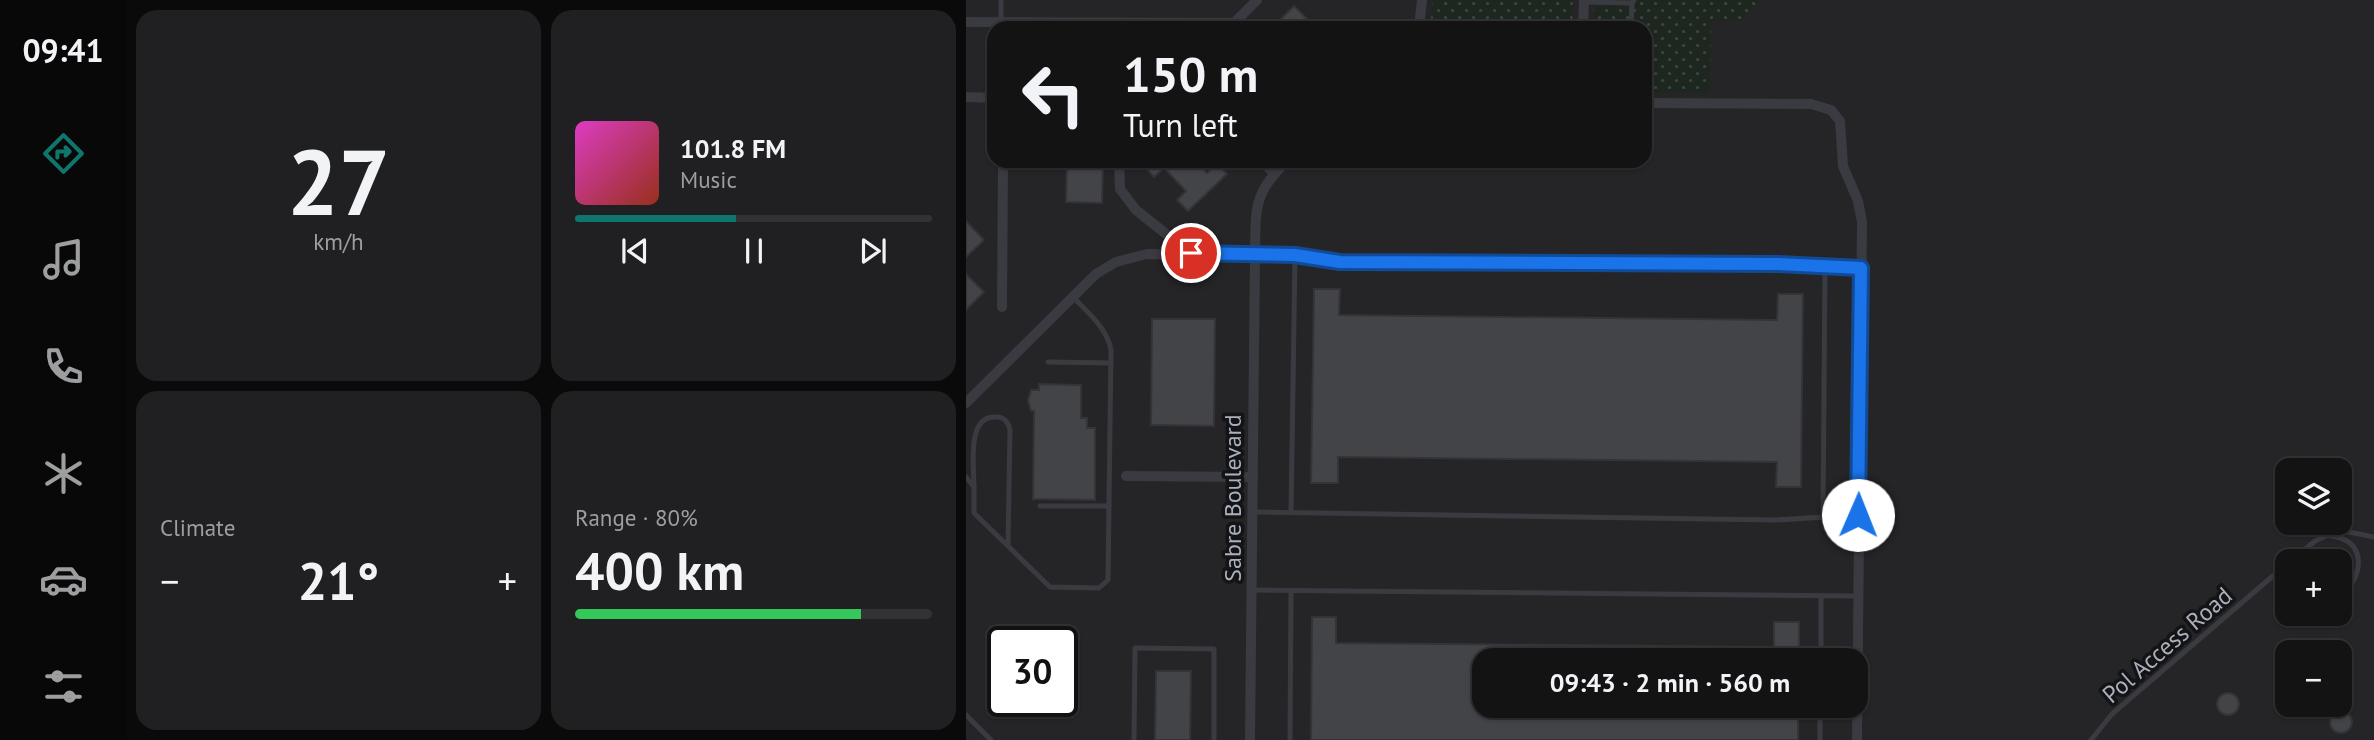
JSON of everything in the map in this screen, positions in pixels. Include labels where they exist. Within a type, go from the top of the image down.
[{"type":"street","points":[[1238,21],[1257,0]]},
{"type":"street","points":[[1420,21],[1422,0]]},
{"type":"street","points":[[1583,21],[1584,1]]},
{"type":"street","points":[[966,22],[987,22]]},
{"type":"street","points":[[966,97],[987,97]]},
{"type":"street","points":[[1652,103],[1811,104],[1831,110],[1840,121],[1843,166],[1861,210],[1857,740]]},
{"type":"street","points":[[1002,307],[1003,168]]},
{"type":"street","points":[[1119,168],[1120,189],[1136,210],[1191,253]]},
{"type":"street","points":[[1272,175],[1280,168]]},
{"type":"street","name":"Sabre Boulevard","points":[[1250,740],[1256,211],[1258,198],[1272,175]]},
{"type":"street","points":[[966,402],[1096,274],[1116,262],[1146,254],[1255,256]]},
{"type":"street","points":[[1126,476],[1253,477]]},
{"type":"lane","points":[[1000,21],[1001,0]]},
{"type":"lane","points":[[1584,1],[1633,2],[1632,21]]},
{"type":"lane","points":[[1266,168],[1272,175]]},
{"type":"lane","points":[[1255,256],[1295,255],[1340,262],[1778,264],[1861,268]]},
{"type":"lane","points":[[1291,513],[1295,255]]},
{"type":"lane","points":[[1823,517],[1825,267]]},
{"type":"lane","points":[[1008,544],[1010,430],[1008,422],[993,416],[984,419],[975,433],[974,513],[1051,587],[1099,588],[1108,580],[1111,363],[1109,338],[1073,297]]},
{"type":"lane","points":[[1048,362],[1111,363]]},
{"type":"lane","points":[[966,477],[974,487]]},
{"type":"lane","points":[[1040,506],[1109,506]]},
{"type":"lane","points":[[1253,512],[1776,520],[1858,515]]},
{"type":"lane","points":[[2352,532],[2374,537]]},
{"type":"lane","points":[[2327,535],[2344,539],[2354,547],[2357,574],[2352,585]]},
{"type":"lane","name":"Pol Access Road","points":[[2306,549],[2327,535]]},
{"type":"lane","name":"Pol Access Road","points":[[2091,740],[2112,714],[2275,576]]},
{"type":"lane","points":[[1252,590],[1858,596]]},
{"type":"lane","points":[[1290,740],[1291,590]]},
{"type":"lane","points":[[1821,596],[1821,648]]},
{"type":"lane","points":[[1134,740],[1135,648],[1214,649],[1214,740]]},
{"type":"lane","points":[[966,715],[991,740]]},
{"type":"lane","points":[[1820,718],[1820,740]]},
{"type":"shaded area","points":[[966,0],[2374,0],[2374,740],[966,740]]},
{"type":"shaded area","points":[[1433,0],[1573,0],[1572,21],[1431,21]]},
{"type":"shaded area","points":[[1594,0],[1760,0],[1739,21],[1711,21],[1710,93],[1652,93],[1652,21],[1593,21]]},
{"type":"building","points":[[1294,6],[1309,21],[1279,21]]},
{"type":"building","points":[[1067,168],[1103,168],[1102,203],[1066,202]]},
{"type":"building","points":[[1146,168],[1164,168],[1154,177]]},
{"type":"building","points":[[1164,168],[1202,168],[1207,173],[1212,168],[1222,168],[1227,174],[1188,211],[1177,200],[1186,191]]},
{"type":"building","points":[[966,221],[984,240],[966,257]]},
{"type":"building","points":[[966,274],[984,292],[966,310]]},
{"type":"building","points":[[1314,289],[1340,289],[1339,315],[1777,320],[1778,294],[1803,294],[1801,487],[1776,487],[1777,462],[1338,457],[1338,483],[1311,483]]},
{"type":"building","points":[[1152,319],[1215,319],[1214,426],[1151,425]]},
{"type":"building","points":[[1039,384],[1081,385],[1081,418],[1087,418],[1087,428],[1095,428],[1095,500],[1033,499],[1034,411],[1031,411],[1028,400],[1031,390],[1039,390]]},
{"type":"building","points":[[1312,617],[1336,617],[1336,643],[1774,647],[1774,622],[1799,622],[1799,648],[1472,648],[1472,718],[1798,718],[1798,740],[1311,740]]},
{"type":"building","points":[[1156,671],[1191,671],[1190,740],[1155,740]]},
{"type":"building","points":[[2228,693],[2236,696],[2239,704],[2236,712],[2228,715],[2220,712],[2217,704],[2220,696]]},
{"type":"building","points":[[2332,717],[2351,718],[2349,730],[2341,733],[2333,730]]},
{"type":"route","points":[[1191,253],[1295,255],[1340,262],[1778,264],[1861,268],[1858,515]]}]
